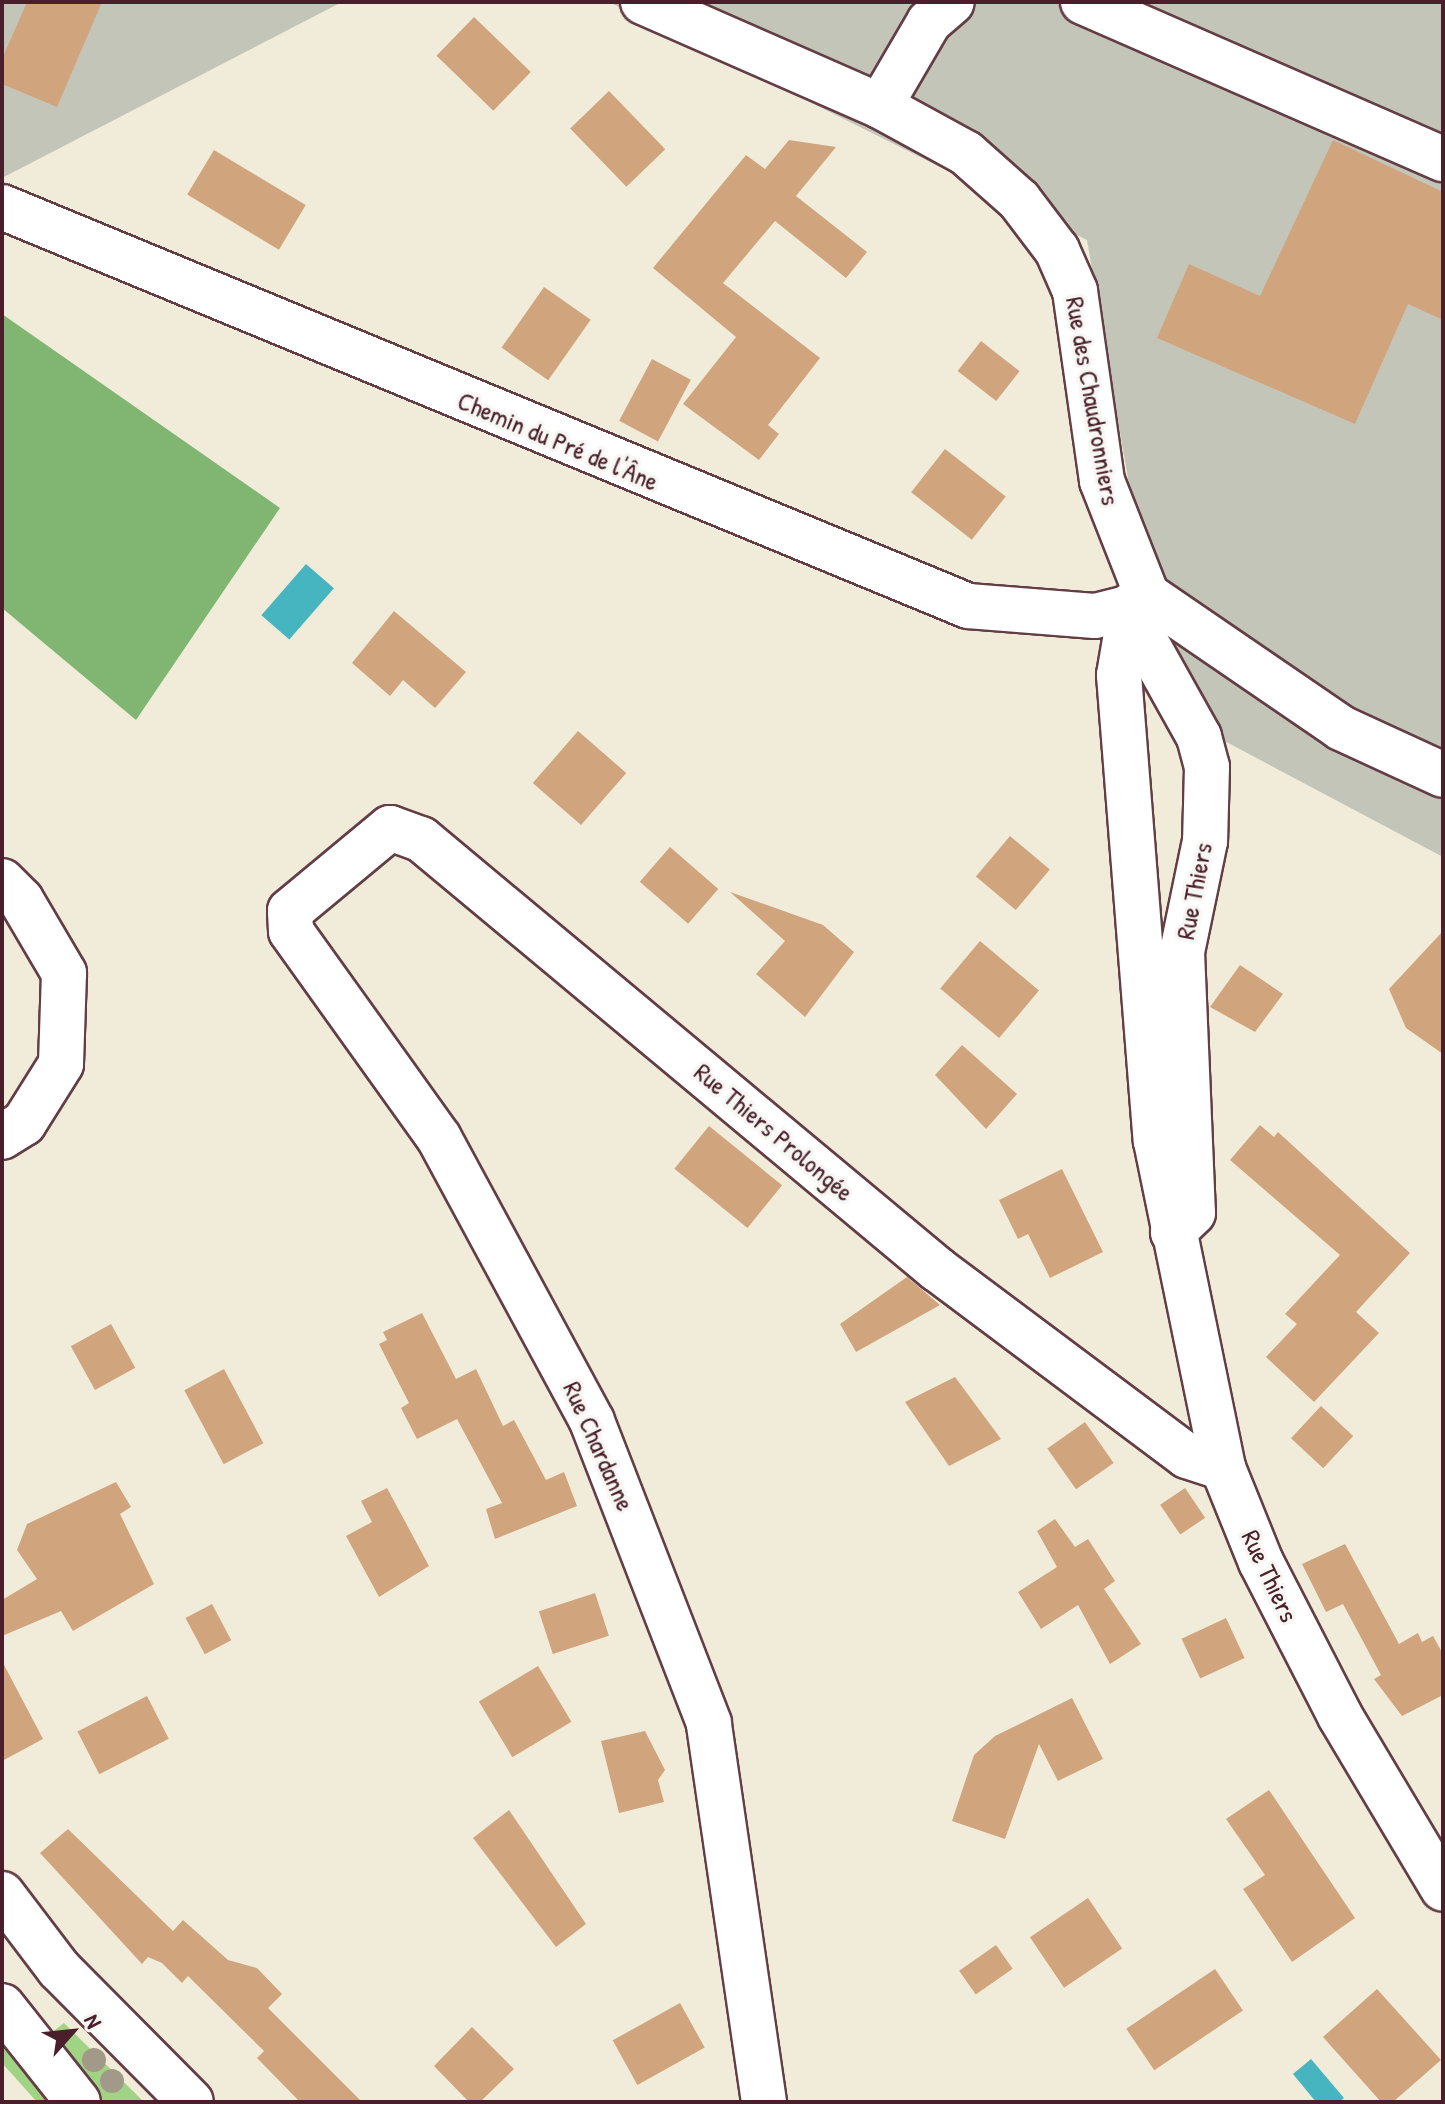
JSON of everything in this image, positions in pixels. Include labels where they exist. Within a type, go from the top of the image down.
[{"type":"street","name":"Rue des Chaudronniers","points":[[643,2],[880,106],[966,153],[1019,200],[1057,250],[1075,291],[1102,481],[1137,601]]},
{"type":"street","points":[[880,106],[929,22],[952,2]]},
{"type":"street","points":[[1083,2],[1443,159]]},
{"type":"street","name":"Chemin du Pré de l'Âne","points":[[2,207],[968,606],[1095,616],[1137,601]]},
{"type":"street","points":[[1137,601],[1341,728],[1443,775]]},
{"type":"street","name":"Rue Thiers","points":[[1137,601],[1199,737],[1207,767],[1205,841],[1182,952],[1193,1213],[1173,1232]]},
{"type":"street","name":"Rue Thiers","points":[[1137,601],[1119,675],[1156,1141],[1223,1468],[1261,1562],[1326,1688],[1443,1889]]},
{"type":"street","name":"Rue Thiers Prolongée","points":[[333,871],[390,828],[421,839],[937,1269],[1187,1456],[1223,1468]]},
{"type":"street","name":"Rue Chardanne","points":[[333,871],[290,911],[291,931],[439,1138],[592,1421],[709,1723],[764,2102]]},
{"type":"street","points":[[2,881],[21,900],[64,973],[61,1064],[24,1123],[2,1137]]},
{"type":"street","points":[[2,1894],[59,1969],[191,2102]]},
{"type":"street","points":[[2,1997],[36,1989],[59,1969]]},
{"type":"street","points":[[2,2006],[78,2102]]},
{"type":"shaded area","points":[[2,2],[342,2],[2,178]]},
{"type":"shaded area","points":[[609,2],[1443,2],[1443,857],[1168,711],[1087,240]]},
{"type":"green space","points":[[2,314],[280,508],[136,720],[2,608]]},
{"type":"green space","points":[[64,2023],[144,2102],[91,2102],[46,2037]]},
{"type":"green space","points":[[2,2030],[63,2102],[37,2102],[2,2063]]},
{"type":"water","points":[[306,564],[334,588],[289,640],[261,615]]},
{"type":"water","points":[[1311,2059],[1344,2098],[1339,2102],[1316,2102],[1293,2074]]},
{"type":"building","points":[[27,2],[102,2],[57,107],[2,84],[2,59]]},
{"type":"building","points":[[474,17],[531,72],[493,111],[436,56]]},
{"type":"building","points":[[609,91],[665,149],[626,187],[570,129]]},
{"type":"building","points":[[789,140],[836,147],[796,196],[867,252],[846,278],[775,221],[723,283],[820,358],[768,425],[779,434],[759,460],[683,404],[736,337],[653,268],[746,155],[765,169]]},
{"type":"building","points":[[1333,140],[1443,192],[1443,320],[1408,304],[1355,424],[1157,338],[1189,264],[1260,296]]},
{"type":"building","points":[[214,150],[306,205],[279,250],[187,195]]},
{"type":"building","points":[[544,287],[591,320],[548,380],[502,348]]},
{"type":"building","points":[[981,341],[1020,371],[996,401],[958,371]]},
{"type":"building","points":[[652,359],[691,380],[658,441],[619,421]]},
{"type":"building","points":[[945,449],[1006,496],[972,540],[911,492]]},
{"type":"building","points":[[394,611],[466,672],[435,708],[403,680],[390,696],[352,663]]},
{"type":"building","points":[[578,731],[626,773],[581,825],[533,783]]},
{"type":"building","points":[[1010,836],[1050,869],[1016,910],[976,877]]},
{"type":"building","points":[[670,847],[718,889],[688,924],[640,882]]},
{"type":"building","points":[[730,892],[823,925],[854,952],[805,1017],[756,974],[785,941]]},
{"type":"building","points":[[1443,931],[1443,1054],[1406,1028],[1389,989]]},
{"type":"building","points":[[980,941],[1039,990],[999,1038],[940,988]]},
{"type":"building","points":[[1240,965],[1283,994],[1255,1032],[1210,1007]]},
{"type":"building","points":[[962,1045],[1017,1094],[986,1129],[935,1075]]},
{"type":"building","points":[[1260,1125],[1274,1137],[1278,1132],[1410,1253],[1356,1312],[1379,1333],[1314,1402],[1266,1357],[1297,1324],[1285,1314],[1340,1255],[1230,1160]]},
{"type":"building","points":[[709,1126],[782,1185],[747,1228],[674,1169]]},
{"type":"building","points":[[1062,1169],[1103,1252],[1050,1278],[1028,1234],[1018,1239],[999,1200]]},
{"type":"building","points":[[907,1277],[940,1305],[856,1352],[840,1324]]},
{"type":"building","points":[[422,1313],[456,1379],[476,1369],[503,1426],[514,1420],[546,1480],[564,1472],[577,1506],[495,1539],[486,1509],[502,1503],[457,1419],[417,1439],[401,1408],[409,1403],[379,1344],[387,1340],[383,1332]]},
{"type":"building","points":[[111,1324],[135,1368],[95,1390],[71,1346]]},
{"type":"building","points":[[224,1369],[263,1443],[224,1464],[184,1390]]},
{"type":"building","points":[[955,1377],[1001,1439],[949,1466],[905,1402]]},
{"type":"building","points":[[1321,1406],[1353,1436],[1323,1468],[1291,1438]]},
{"type":"building","points":[[1085,1422],[1114,1463],[1076,1489],[1047,1448]]},
{"type":"building","points":[[116,1482],[131,1507],[120,1514],[154,1584],[73,1631],[61,1611],[2,1636],[2,1600],[37,1579],[17,1550],[27,1524]]},
{"type":"building","points":[[387,1488],[429,1566],[379,1597],[346,1536],[372,1522],[361,1501]]},
{"type":"building","points":[[1185,1488],[1205,1518],[1180,1535],[1160,1505]]},
{"type":"building","points":[[1055,1519],[1075,1547],[1088,1539],[1115,1581],[1104,1589],[1141,1644],[1110,1664],[1078,1605],[1041,1629],[1018,1592],[1057,1567],[1037,1531]]},
{"type":"building","points":[[1345,1544],[1399,1644],[1418,1633],[1422,1642],[1433,1636],[1443,1654],[1443,1695],[1402,1716],[1374,1679],[1381,1675],[1343,1604],[1326,1612],[1302,1564]]},
{"type":"building","points":[[595,1593],[609,1636],[553,1654],[539,1611]]},
{"type":"building","points":[[212,1604],[231,1640],[205,1654],[186,1618]]},
{"type":"building","points":[[1226,1618],[1245,1658],[1200,1679],[1182,1639]]},
{"type":"building","points":[[2,1661],[43,1739],[2,1761]]},
{"type":"building","points":[[538,1666],[571,1722],[512,1757],[479,1702]]},
{"type":"building","points":[[147,1696],[169,1739],[99,1774],[78,1731]]},
{"type":"building","points":[[1072,1698],[1103,1759],[1058,1781],[1039,1744],[1005,1839],[952,1821],[974,1755],[995,1736]]},
{"type":"building","points":[[645,1731],[665,1770],[658,1780],[664,1802],[619,1813],[601,1741]]},
{"type":"building","points":[[1269,1790],[1355,1918],[1292,1962],[1243,1889],[1265,1875],[1226,1819]]},
{"type":"building","points":[[509,1810],[586,1924],[556,1947],[473,1838]]},
{"type":"building","points":[[68,1829],[173,1931],[183,1920],[228,1960],[257,1968],[282,1994],[268,2008],[362,2102],[300,2102],[257,2058],[264,2051],[188,1976],[182,1983],[162,1963],[148,1957],[142,1964],[40,1853]]},
{"type":"building","points":[[1088,1898],[1122,1949],[1064,1988],[1030,1937]]},
{"type":"building","points":[[996,1945],[1013,1969],[976,1995],[959,1971]]},
{"type":"building","points":[[1215,1969],[1243,2010],[1154,2070],[1126,2029]]},
{"type":"building","points":[[1377,1989],[1441,2060],[1393,2102],[1381,2102],[1323,2037]]},
{"type":"building","points":[[680,2003],[705,2048],[637,2085],[613,2040]]},
{"type":"building","points":[[472,2027],[514,2069],[480,2102],[469,2102],[434,2066]]}]
